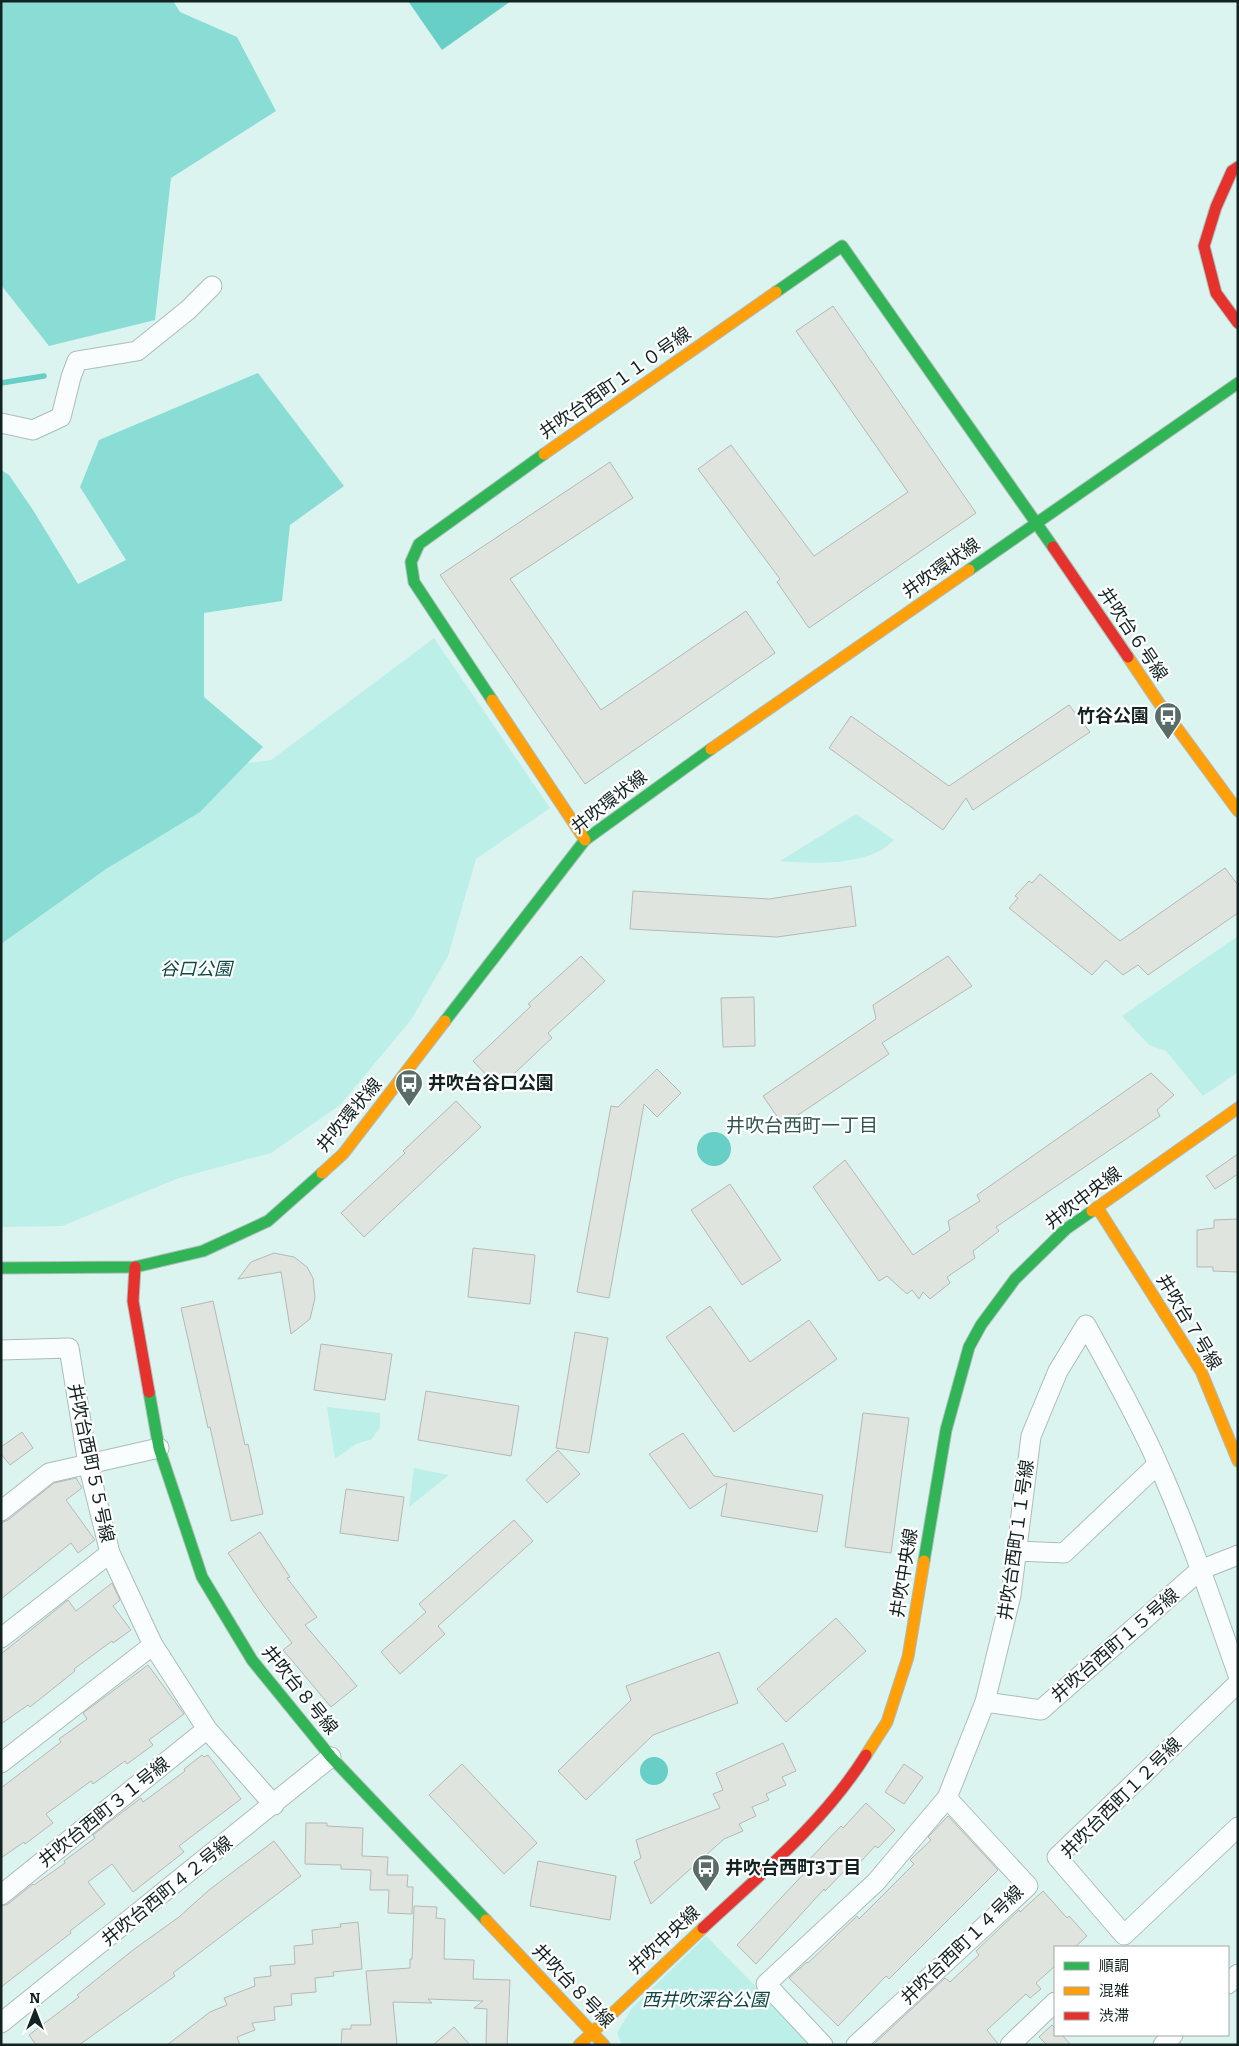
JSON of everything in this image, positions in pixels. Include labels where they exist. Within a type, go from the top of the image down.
[{"type":"street","points":[[1238,167],[1232,171],[1216,207],[1204,246],[1216,293],[1238,323]]},
{"type":"street","points":[[1216,207],[1238,190]]},
{"type":"street","name":"井吹台西町１１０号線","points":[[586,840],[414,582],[411,562],[419,544],[517,473],[842,246],[1037,523]]},
{"type":"street","points":[[1,423],[33,430],[61,417],[71,377],[78,361],[137,351],[188,310],[212,286]]},
{"type":"street","name":"井吹環状線","points":[[1,1268],[135,1267],[203,1251],[268,1221],[343,1154],[586,840],[672,776],[1238,383]]},
{"type":"street","name":"井吹台６号線","points":[[1037,523],[1163,709],[1238,811]]},
{"type":"street","name":"井吹中央線","points":[[579,2045],[810,1827],[854,1774],[887,1722],[908,1657],[946,1430],[968,1347],[981,1325],[1015,1279],[1066,1229],[1238,1108]]},
{"type":"street","name":"井吹台７号線","points":[[1098,1207],[1202,1371],[1238,1461]]},
{"type":"street","name":"井吹台８号線","points":[[135,1267],[133,1301],[159,1448],[202,1577],[252,1660],[331,1758],[604,2045]]},
{"type":"street","name":"井吹台西町１１号線","points":[[823,2045],[766,1984],[876,1882],[947,1798],[985,1702],[1011,1595],[1031,1436],[1058,1371],[1086,1325],[1125,1395],[1158,1464],[1200,1570],[1238,1675]]},
{"type":"street","name":"井吹台西町５５号線","points":[[1,1350],[69,1348],[88,1464],[110,1552],[153,1645],[207,1729],[274,1805]]},
{"type":"street","points":[[1,1511],[48,1473],[159,1448]]},
{"type":"street","points":[[1017,1551],[1064,1553],[1158,1464]]},
{"type":"street","points":[[1,1638],[110,1552]]},
{"type":"street","name":"井吹台西町１５号線","points":[[985,1702],[1041,1710],[1200,1570],[1238,1555]]},
{"type":"street","points":[[1,1763],[153,1645]]},
{"type":"street","name":"井吹台西町１２号線","points":[[1238,1683],[1057,1858],[1124,1935],[1238,1827]]},
{"type":"street","name":"井吹台西町３１号線","points":[[1,1895],[207,1729]]},
{"type":"street","name":"井吹台西町４２号線","points":[[1,2023],[331,1758]]},
{"type":"street","name":"井吹台西町１４号線","points":[[856,2045],[1028,1886],[947,1798]]},
{"type":"street","points":[[1229,1983],[1238,1974]]},
{"type":"street","points":[[1010,2045],[1054,2003]]},
{"type":"green space","name":"谷口公園","points":[[434,638],[550,808],[476,859],[448,956],[411,1020],[340,1105],[271,1153],[179,1178],[62,1226],[1,1227],[1,842],[184,771],[271,760]]},
{"type":"green space","points":[[856,814],[894,840],[878,852],[855,859],[830,863],[780,861]]},
{"type":"green space","points":[[1238,936],[1238,1072],[1203,1096],[1166,1051],[1149,1045],[1122,1016]]},
{"type":"green space","points":[[327,1407],[380,1413],[380,1427],[372,1439],[356,1444],[335,1459]]},
{"type":"green space","points":[[414,1468],[449,1475],[409,1507]]},
{"type":"green space","name":"西井吹深谷公園","points":[[706,1936],[813,2045],[622,2045],[617,2033],[632,2008]]},
{"type":"shaded area","points":[[1,1],[173,1],[180,12],[237,37],[276,111],[171,178],[155,320],[49,346],[1,285]]},
{"type":"shaded area","points":[[408,1],[511,1],[442,50]]},
{"type":"shaded area","points":[[258,373],[344,486],[290,525],[282,601],[204,613],[204,697],[263,747],[200,812],[106,869],[1,944],[1,470],[9,475],[33,510],[78,584],[126,560],[80,487],[99,440]]},
{"type":"shaded area","points":[[714,1132],[721,1133],[726,1137],[730,1142],[730,1156],[726,1161],[721,1165],[714,1166],[707,1165],[702,1161],[698,1156],[697,1149],[698,1142],[702,1137],[707,1133]]},
{"type":"shaded area","points":[[654,1757],[664,1761],[668,1771],[664,1781],[654,1785],[644,1781],[640,1771],[644,1761]]},
{"type":"building","points":[[833,306],[976,513],[809,628],[777,582],[780,579],[698,469],[731,445],[814,556],[908,492],[796,331]]},
{"type":"building","points":[[610,462],[633,498],[510,579],[601,710],[746,611],[775,653],[585,784],[440,575]]},
{"type":"building","points":[[1069,705],[1090,732],[973,810],[966,798],[943,830],[829,748],[851,716],[949,786]]},
{"type":"building","points":[[1225,868],[1238,885],[1238,913],[1148,975],[1138,965],[1123,975],[1106,960],[1092,975],[1009,908],[1018,898],[1015,896],[1029,881],[1032,883],[1040,874],[1120,941]]},
{"type":"building","points":[[851,886],[856,926],[777,937],[630,929],[633,891],[769,899]]},
{"type":"building","points":[[581,956],[605,981],[548,1033],[552,1038],[499,1088],[473,1061],[531,1006],[528,1004]]},
{"type":"building","points":[[948,956],[972,986],[882,1043],[889,1054],[783,1125],[763,1096],[876,1019],[873,1005]]},
{"type":"building","points":[[754,997],[755,1046],[723,1047],[721,998]]},
{"type":"building","points":[[657,1069],[681,1093],[657,1117],[644,1104],[609,1298],[577,1292],[611,1106],[618,1107]]},
{"type":"building","points":[[1151,1073],[1174,1095],[1157,1110],[1160,1116],[996,1227],[999,1231],[973,1251],[975,1258],[947,1277],[950,1283],[930,1299],[923,1292],[919,1299],[912,1290],[907,1294],[887,1276],[879,1281],[813,1187],[845,1160],[913,1255],[950,1230],[948,1221],[980,1201],[977,1195]]},
{"type":"building","points":[[456,1101],[481,1127],[364,1237],[341,1213],[405,1153],[403,1151]]},
{"type":"building","points":[[1238,1154],[1238,1174],[1215,1189],[1206,1176]]},
{"type":"building","points":[[730,1184],[781,1260],[742,1285],[691,1210]]},
{"type":"building","points":[[1238,1219],[1238,1272],[1213,1271],[1213,1267],[1197,1267],[1197,1230],[1214,1228],[1214,1220]]},
{"type":"building","points":[[473,1248],[535,1255],[530,1304],[468,1297]]},
{"type":"building","points":[[274,1253],[294,1257],[307,1267],[313,1278],[315,1298],[310,1319],[291,1334],[281,1272],[238,1279],[251,1262]]},
{"type":"building","points":[[213,1301],[245,1445],[248,1444],[263,1514],[231,1521],[181,1308]]},
{"type":"building","points":[[710,1306],[750,1362],[809,1320],[837,1359],[734,1432],[666,1337]]},
{"type":"building","points":[[575,1332],[608,1338],[589,1453],[556,1448]]},
{"type":"building","points":[[321,1344],[392,1354],[385,1400],[314,1390]]},
{"type":"building","points":[[426,1391],[519,1406],[511,1456],[418,1440]]},
{"type":"building","points":[[863,1413],[909,1418],[891,1553],[845,1547]]},
{"type":"building","points":[[22,1432],[33,1448],[10,1465],[1,1454],[1,1447]]},
{"type":"building","points":[[683,1433],[714,1476],[823,1495],[817,1532],[721,1516],[727,1483],[690,1509],[649,1454]]},
{"type":"building","points":[[558,1450],[580,1474],[547,1503],[526,1480]]},
{"type":"building","points":[[76,1478],[82,1488],[66,1500],[95,1540],[78,1553],[71,1543],[1,1599],[1,1523],[8,1520],[54,1483]]},
{"type":"building","points":[[346,1489],[404,1497],[398,1541],[340,1533]]},
{"type":"building","points":[[514,1520],[533,1541],[438,1626],[445,1634],[400,1674],[381,1652],[426,1612],[419,1604]]},
{"type":"building","points":[[260,1532],[290,1577],[287,1578],[317,1617],[305,1625],[357,1686],[331,1707],[283,1650],[292,1643],[263,1605],[228,1553]]},
{"type":"building","points":[[112,1583],[120,1600],[113,1606],[131,1630],[113,1643],[112,1641],[74,1669],[75,1671],[30,1707],[28,1705],[1,1724],[1,1654],[68,1600],[76,1611]]},
{"type":"building","points":[[836,1618],[866,1651],[786,1722],[757,1689]]},
{"type":"building","points":[[719,1652],[738,1703],[653,1735],[586,1800],[558,1771],[631,1700],[626,1686]]},
{"type":"building","points":[[148,1665],[184,1714],[149,1740],[153,1745],[127,1764],[125,1761],[93,1784],[91,1781],[46,1814],[53,1823],[25,1844],[24,1842],[1,1858],[1,1788],[61,1742],[59,1739],[87,1719],[83,1713]]},
{"type":"building","points":[[783,1743],[796,1771],[782,1777],[786,1785],[766,1794],[769,1800],[752,1807],[756,1816],[739,1824],[743,1831],[724,1839],[651,1904],[634,1862],[641,1858],[636,1840],[720,1808],[713,1794],[723,1790],[716,1773]]},
{"type":"building","points":[[202,1755],[204,1757],[208,1755],[241,1799],[179,1846],[184,1852],[133,1892],[112,1864],[88,1882],[105,1904],[1,1987],[1,1906],[8,1904],[33,1884],[65,1863],[64,1861],[95,1838],[93,1835],[108,1823],[141,1798],[143,1802],[185,1771],[184,1769]]},
{"type":"building","points":[[462,1764],[537,1843],[504,1874],[429,1795]]},
{"type":"building","points":[[904,1764],[923,1777],[904,1804],[885,1792]]},
{"type":"building","points":[[866,1803],[895,1830],[878,1848],[875,1846],[855,1868],[851,1864],[825,1891],[824,1889],[756,1964],[737,1945],[810,1867],[806,1863]]},
{"type":"building","points":[[948,1816],[998,1870],[889,1979],[886,1976],[838,2026],[789,1978],[808,1963],[857,1916],[859,1919],[914,1864],[910,1860],[931,1840],[928,1837]]},
{"type":"building","points":[[306,1823],[327,1823],[327,1826],[363,1828],[362,1856],[388,1857],[387,1875],[408,1875],[407,1887],[413,1887],[412,1914],[388,1913],[389,1890],[370,1890],[371,1870],[341,1869],[341,1865],[305,1864]]},
{"type":"building","points":[[274,1841],[301,1876],[173,1973],[175,1976],[79,2045],[36,2045],[29,2035],[79,1997],[77,1995],[133,1950],[179,1917],[209,1890]]},
{"type":"building","points":[[538,1861],[616,1876],[610,1920],[530,1906]]},
{"type":"building","points":[[1043,1891],[1067,1918],[1069,1916],[1087,1936],[1076,1946],[1054,1946],[1054,1967],[1036,1983],[1041,1989],[1030,1998],[1026,1994],[987,2030],[999,2045],[873,2045],[945,1978],[950,1982],[979,1955],[976,1951],[1019,1910],[1020,1912]]},
{"type":"building","points":[[414,1906],[437,1907],[436,1918],[445,1919],[444,1959],[474,1960],[473,1979],[510,1980],[507,2045],[486,2045],[487,2009],[474,2008],[483,2001],[428,1999],[432,2003],[393,2002],[397,2045],[341,2045],[342,2029],[351,2029],[351,2025],[371,2025],[366,1971],[410,1968]]},
{"type":"building","points":[[358,1922],[362,1969],[333,1972],[334,1976],[315,1978],[316,1992],[291,1994],[292,2005],[274,2007],[275,2020],[252,2023],[255,2030],[237,2037],[240,2045],[167,2045],[210,2012],[227,2005],[224,1998],[255,1986],[254,1978],[271,1976],[270,1966],[295,1964],[294,1946],[313,1944],[312,1930],[341,1927],[340,1924]]},
{"type":"building","points":[[1052,2025],[1054,2027],[1054,2036],[1063,2036],[1071,2045],[1047,2045],[1039,2037]]},
{"type":"building","points":[[454,2027],[470,2045],[433,2045]]},
{"type":"waterway","points":[[1,383],[44,376]]},
{"type":"traffic: fast","points":[[776,292],[842,246],[1053,547]]},
{"type":"traffic: fast","points":[[969,570],[1238,383]]},
{"type":"traffic: fast","points":[[492,700],[414,582],[411,562],[419,544],[544,454]]},
{"type":"traffic: fast","points":[[445,1021],[585,840],[711,749]]},
{"type":"traffic: fast","points":[[1,1268],[135,1267],[203,1251],[268,1221],[322,1173]]},
{"type":"traffic: fast","points":[[924,1561],[946,1430],[969,1347],[981,1325],[1015,1279],[1066,1229],[1092,1211]]},
{"type":"traffic: fast","points":[[149,1392],[159,1448],[202,1577],[252,1660],[331,1757],[486,1920]]},
{"type":"traffic: slow","points":[[544,454],[776,292]]},
{"type":"traffic: slow","points":[[711,749],[969,570]]},
{"type":"traffic: slow","points":[[1128,657],[1163,709],[1238,811]]},
{"type":"traffic: slow","points":[[492,700],[585,840]]},
{"type":"traffic: slow","points":[[322,1173],[343,1154],[445,1021]]},
{"type":"traffic: slow","points":[[1092,1211],[1238,1108]]},
{"type":"traffic: slow","points":[[1097,1207],[1201,1371],[1238,1461]]},
{"type":"traffic: slow","points":[[866,1755],[887,1722],[908,1657],[924,1561]]},
{"type":"traffic: slow","points":[[486,1920],[604,2045]]},
{"type":"traffic: slow","points":[[579,2045],[703,1928]]},
{"type":"traffic: jam","points":[[1238,167],[1232,171],[1216,207],[1204,246],[1216,293],[1238,323]]},
{"type":"traffic: jam","points":[[1053,547],[1128,657]]},
{"type":"traffic: jam","points":[[135,1267],[133,1301],[149,1392]]},
{"type":"traffic: jam","points":[[703,1928],[811,1825],[831,1803],[866,1755]]},
{"type":"place","name":"竹谷公園","points":[[1168,740]]},
{"type":"place","name":"井吹台谷口公園","points":[[409,1107]]},
{"type":"place","name":"井吹台西町3丁目","points":[[706,1892]]},
{"type":"district","name":"井吹台西町一丁目","points":[[802,1125]]}]
